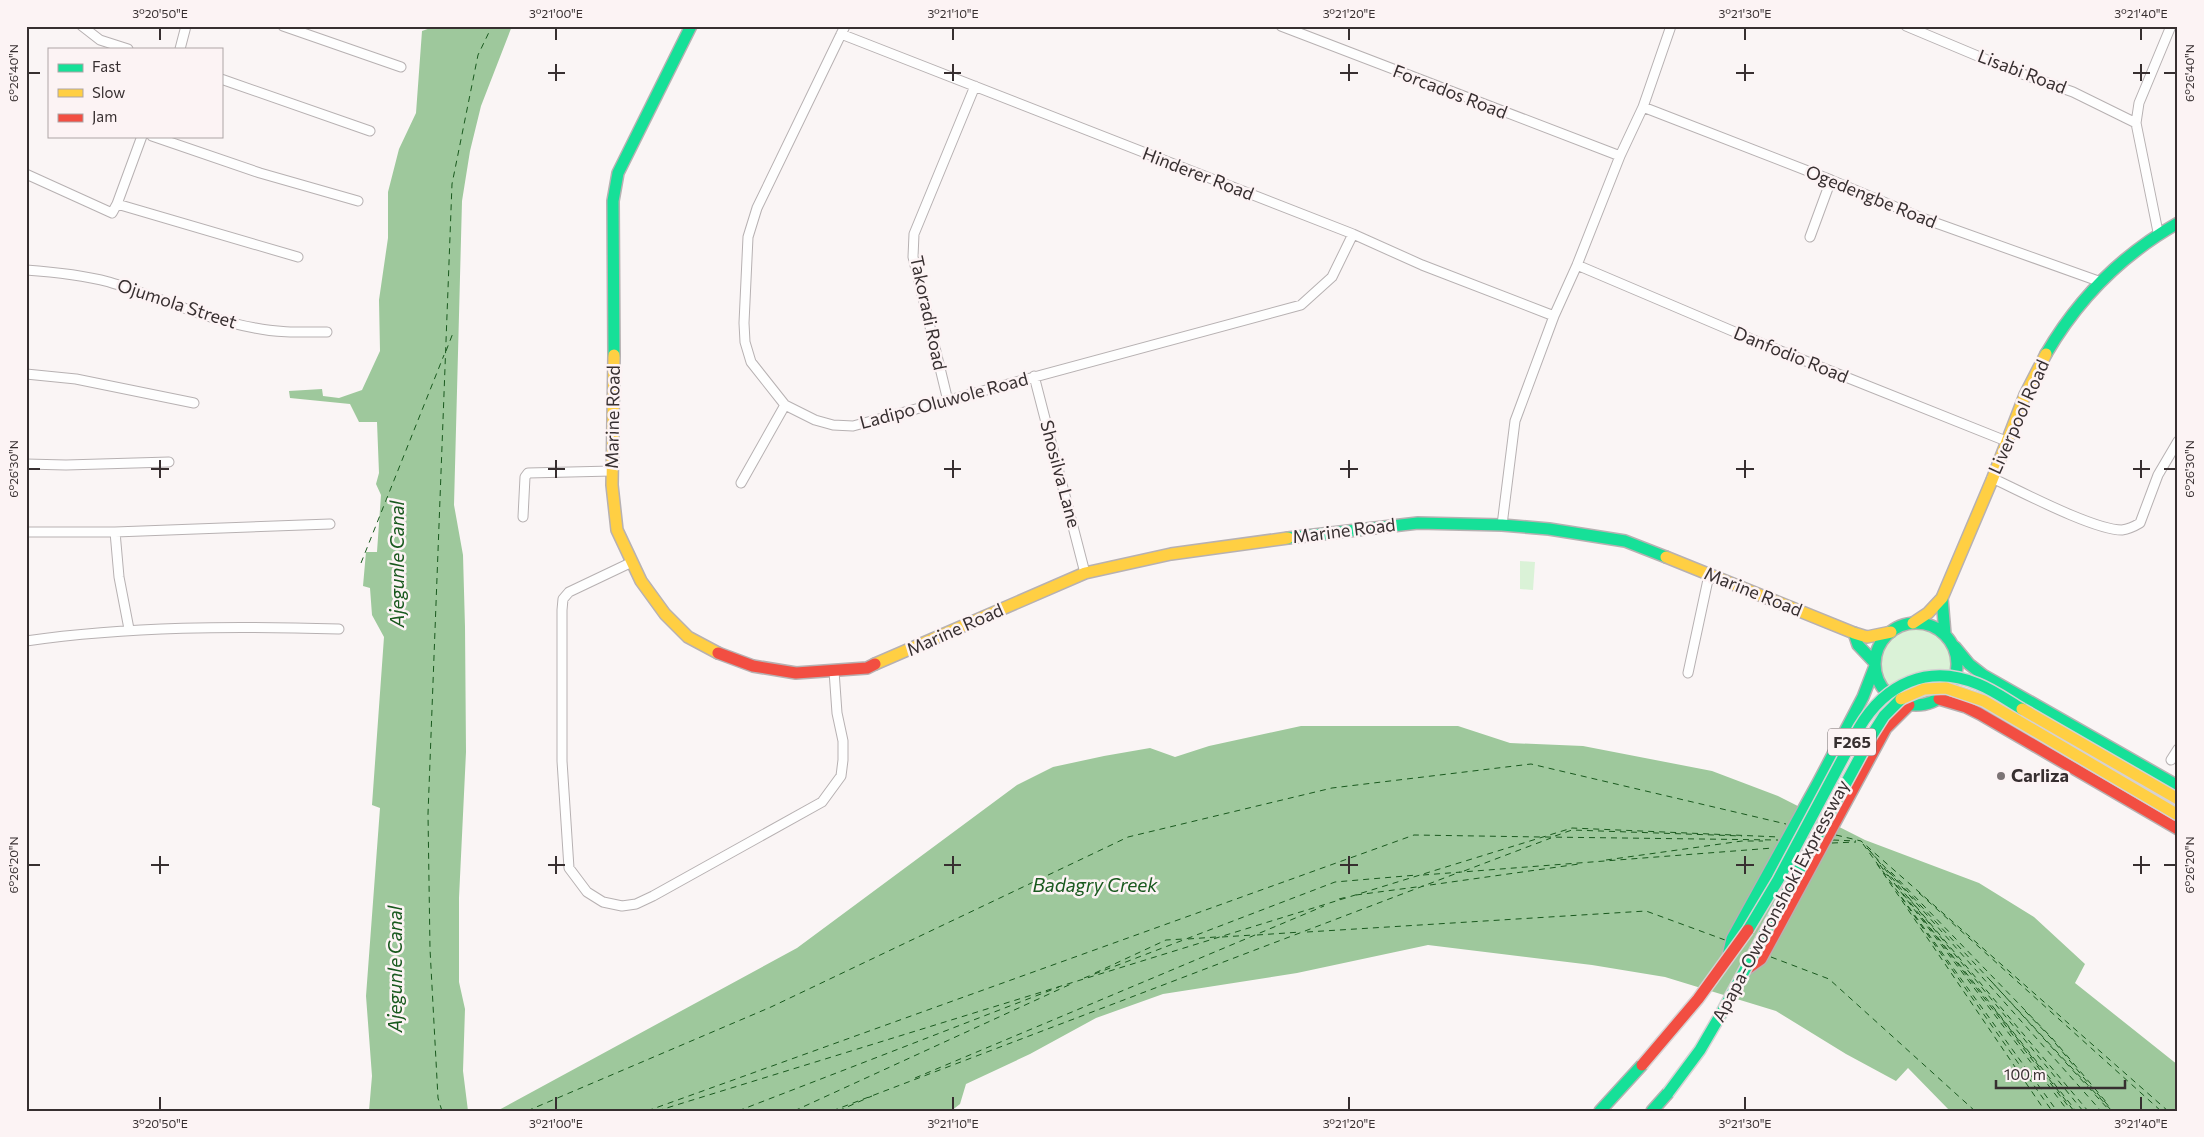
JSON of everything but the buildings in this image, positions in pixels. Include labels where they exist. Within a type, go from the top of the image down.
[{"type":"main road","name":"Marine Road","points":[[692,26],[618,173],[614,201],[612,471],[617,530],[630,563],[651,597],[665,614],[688,637],[712,651],[753,666],[796,673],[867,668],[1085,572],[1171,554],[1334,532],[1418,523],[1502,525],[1549,529],[1625,542],[1854,633],[1867,637],[1891,632]]},
{"type":"main road","name":"Liverpool Road","points":[[1913,623],[1928,613],[1942,598],[2038,368],[2066,323],[2101,282],[2158,232],[2178,223]]},
{"type":"main road","name":"Liverpool Road","points":[[1942,598],[1945,634]]},
{"type":"main road","points":[[1726,965],[1732,939],[1867,690],[1880,644],[1891,632],[1905,624],[1927,624],[1945,634],[1968,664],[1983,674],[2178,786]]},
{"type":"main road","points":[[1854,633],[1858,645],[1875,664],[1879,682],[1888,694],[1909,705],[1924,705],[1939,699],[1949,689],[1956,676],[1958,662],[1954,647]]},
{"type":"main road","name":"Apapa-Oworonshoki Expressway","points":[[1600,1111],[1680,1023],[1726,965],[1777,881],[1869,713],[1881,698],[1903,684],[1932,676],[1956,677],[1978,684],[2178,799]]},
{"type":"main road","name":"Apapa-Oworonshoki Expressway","points":[[1652,1111],[1700,1050],[1872,735],[1884,716],[1901,699],[1924,689],[1946,688],[1984,701],[2178,815]]},
{"type":"main road","points":[[1939,699],[1966,707],[1980,714],[2178,829]]},
{"type":"main road","points":[[1744,971],[1760,959],[1886,728],[1909,705]]},
{"type":"street","points":[[82,26],[100,40],[125,48]]},
{"type":"street","points":[[180,48],[186,26]]},
{"type":"street","points":[[283,26],[401,67]]},
{"type":"street","name":"Forcados Road","points":[[1281,26],[1620,156]]},
{"type":"street","points":[[1502,525],[1515,421],[1554,316],[1577,265],[1620,156],[1643,107],[1672,26]]},
{"type":"street","name":"Lisabi Road","points":[[1906,26],[2011,70],[2073,92],[2136,123]]},
{"type":"street","points":[[2158,232],[2136,123],[2139,103],[2171,26]]},
{"type":"street","name":"Hinderer Road","points":[[843,30],[975,86],[1353,234],[1422,265],[1554,316]]},
{"type":"street","name":"Ladipo Oluwole Road","points":[[843,30],[757,208],[748,237],[744,323],[745,342],[752,362],[785,405],[815,420],[853,426],[1301,305],[1332,277],[1353,234]]},
{"type":"street","points":[[222,79],[370,131]]},
{"type":"street","name":"Takoradi Road","points":[[948,401],[914,257],[914,234],[975,86]]},
{"type":"street","name":"Ogedengbe Road","points":[[1643,107],[1831,180],[1922,218],[2101,282]]},
{"type":"street","points":[[26,174],[112,213],[141,138]]},
{"type":"street","points":[[158,138],[260,173],[358,201]]},
{"type":"street","points":[[1810,237],[1831,180]]},
{"type":"street","points":[[116,204],[298,257]]},
{"type":"street","name":"Danfodio Road","points":[[1577,265],[1763,344],[2006,441]]},
{"type":"street","name":"Ojumola Street","points":[[26,270],[64,273],[108,282],[193,311],[253,328],[274,331],[327,332]]},
{"type":"street","points":[[26,374],[76,379],[194,403]]},
{"type":"street","name":"Shosilva Lane","points":[[1034,376],[1085,572]]},
{"type":"street","points":[[742,483],[785,405]]},
{"type":"street","points":[[1992,478],[2094,523],[2108,528],[2124,530],[2140,522],[2158,476],[2178,441]]},
{"type":"street","points":[[26,464],[66,465],[169,462]]},
{"type":"street","points":[[523,516],[526,477],[528,473],[612,471]]},
{"type":"street","points":[[26,532],[115,532],[330,524]]},
{"type":"street","points":[[115,532],[119,577],[129,629]]},
{"type":"street","points":[[630,563],[569,592],[563,599],[562,761],[569,868],[586,892],[603,902],[622,906],[636,904],[822,802],[841,776],[843,760],[843,740],[837,713],[834,671]]},
{"type":"street","points":[[1688,672],[1709,575]]},
{"type":"street","points":[[26,641],[129,629],[304,627],[339,629]]},
{"type":"street","points":[[2171,760],[2178,749]]},
{"type":"shaded area","points":[[1520,561],[1535,562],[1533,590],[1520,589]]},
{"type":"shaded area","points":[[1916,627],[1936,633],[1946,643],[1952,663],[1946,683],[1936,693],[1916,699],[1896,693],[1886,683],[1880,663],[1886,643],[1896,633]]},
{"type":"water","name":"Ajegunle Canal","points":[[436,26],[512,26],[481,106],[470,151],[462,201],[454,505],[463,555],[465,627],[466,752],[459,898],[459,982],[465,1009],[463,1071],[468,1111],[369,1111],[372,1076],[366,996],[380,808],[372,805],[384,637],[372,615],[370,588],[363,586],[366,552],[377,552],[381,495],[376,484],[379,473],[377,422],[359,422],[350,404],[290,398],[289,391],[322,389],[323,396],[339,398],[362,390],[380,351],[379,300],[388,238],[388,192],[399,149],[416,113],[422,31]]},
{"type":"water","name":"Badagry Creek","points":[[1301,726],[1458,726],[1510,743],[1583,746],[1712,771],[1778,796],[1865,840],[1979,883],[2034,917],[2085,964],[2075,983],[2178,1065],[2178,1111],[1950,1111],[1908,1068],[1896,1081],[1846,1054],[1776,1011],[1665,977],[1592,965],[1428,945],[1297,973],[1163,994],[1096,1018],[1030,1054],[966,1084],[960,1104],[951,1111],[497,1111],[797,948],[1017,785],[1053,767],[1150,748],[1175,757],[1209,746]]},
{"type":"ferry route","points":[[442,1111],[438,1098],[430,949],[428,814],[452,184],[478,55],[492,26]]},
{"type":"ferry route","points":[[446,351],[453,333]]},
{"type":"ferry route","points":[[361,563],[444,355]]},
{"type":"ferry route","points":[[527,1111],[771,1007],[1128,837],[1332,788],[1531,764],[1786,824]]},
{"type":"ferry route","points":[[657,1111],[1572,828],[1779,837]]},
{"type":"ferry route","points":[[1555,836],[1572,830],[1742,836]]},
{"type":"ferry route","points":[[647,1111],[1414,835],[1541,837]]},
{"type":"ferry route","points":[[1836,835],[1861,841],[2168,1111]]},
{"type":"ferry route","points":[[1545,837],[1778,840]]},
{"type":"ferry route","points":[[1464,871],[1551,838]]},
{"type":"ferry route","points":[[1833,840],[1856,841]]},
{"type":"ferry route","points":[[1606,860],[1742,841],[1763,841]]},
{"type":"ferry route","points":[[1832,843],[1856,842]]},
{"type":"ferry route","points":[[1863,844],[2057,1111]]},
{"type":"ferry route","points":[[1423,875],[1773,848]]},
{"type":"ferry route","points":[[1867,848],[2112,1111]]},
{"type":"ferry route","points":[[1870,851],[2083,1111]]},
{"type":"ferry route","points":[[1430,885],[1579,864]]},
{"type":"ferry route","points":[[1877,864],[2045,1111]]},
{"type":"ferry route","points":[[1880,865],[1888,876]]},
{"type":"ferry route","points":[[1887,870],[2101,1111]]},
{"type":"ferry route","points":[[832,1111],[1460,872]]},
{"type":"ferry route","points":[[1891,872],[2052,1038],[2107,1103]]},
{"type":"ferry route","points":[[1084,978],[1335,882],[1417,875]]},
{"type":"ferry route","points":[[1888,875],[1895,884]]},
{"type":"ferry route","points":[[1894,883],[2068,1111]]},
{"type":"ferry route","points":[[1896,885],[2076,1111]]},
{"type":"ferry route","points":[[1356,895],[1424,886]]},
{"type":"ferry route","points":[[1919,893],[2161,1111]]},
{"type":"ferry route","points":[[1339,899],[1347,897]]},
{"type":"ferry route","points":[[1901,897],[2052,1111]]},
{"type":"ferry route","points":[[1908,897],[2088,1111]]},
{"type":"ferry route","points":[[915,1078],[1324,906]]},
{"type":"ferry route","points":[[1307,932],[1646,911],[1725,940]]},
{"type":"ferry route","points":[[1922,918],[2072,1111]]},
{"type":"ferry route","points":[[1257,935],[1301,932]]},
{"type":"ferry route","points":[[1222,937],[1253,935]]},
{"type":"ferry route","points":[[1188,939],[1216,937]]},
{"type":"ferry route","points":[[1095,973],[1166,940],[1184,939]]},
{"type":"ferry route","points":[[1771,957],[1829,979],[1975,1111]]},
{"type":"ferry route","points":[[1991,981],[2110,1111]]},
{"type":"ferry route","points":[[794,1111],[1071,984]]},
{"type":"ferry route","points":[[738,1111],[1059,987]]},
{"type":"ferry route","points":[[1995,1010],[2074,1111]]},
{"type":"ferry route","points":[[2025,1011],[2051,1038],[2093,1089]]},
{"type":"ferry route","points":[[2097,1093],[2113,1111]]},
{"type":"ferry route","points":[[838,1111],[872,1096]]},
{"type":"traffic: fast","points":[[614,355],[613,201],[618,173],[691,26]]},
{"type":"traffic: fast","points":[[2046,354],[2072,315],[2103,280],[2139,249],[2178,223]]},
{"type":"traffic: fast","points":[[1288,538],[1418,523],[1502,525],[1549,529],[1625,541],[1666,557]]},
{"type":"traffic: fast","points":[[1942,598],[1945,634]]},
{"type":"traffic: fast","points":[[1908,623],[1924,623],[1939,630],[1950,641],[1957,656],[1957,664],[1954,680],[1945,693],[1924,705],[1908,705],[1893,698],[1882,687],[1875,672],[1875,656],[1882,641],[1893,630],[1908,623]]},
{"type":"traffic: fast","points":[[1854,633],[1858,645],[1875,663]]},
{"type":"traffic: fast","points":[[1955,647],[1969,664],[1983,675],[2178,786]]},
{"type":"traffic: fast","points":[[1727,960],[1732,939],[1818,783],[1863,697],[1875,666]]},
{"type":"traffic: fast","points":[[1748,930],[1778,880],[1859,728],[1870,713],[1895,689],[1925,677],[1960,678],[1995,692],[2022,709]]},
{"type":"traffic: fast","points":[[1668,1093],[1700,1050],[1721,1014],[1872,735],[1884,716],[1901,699]]},
{"type":"traffic: fast","points":[[1600,1111],[1642,1065]]},
{"type":"traffic: fast","points":[[1652,1111],[1668,1093]]},
{"type":"traffic: slow","points":[[1913,623],[1928,613],[1942,598],[1992,480],[2025,395],[2046,354]]},
{"type":"traffic: slow","points":[[614,355],[612,485],[617,530],[641,581],[665,614],[688,637],[718,653]]},
{"type":"traffic: slow","points":[[875,664],[1085,573],[1171,554],[1288,538]]},
{"type":"traffic: slow","points":[[1666,557],[1854,633],[1867,637],[1891,632]]},
{"type":"traffic: slow","points":[[1901,699],[1924,689],[1946,688],[1984,701],[2178,815]]},
{"type":"traffic: slow","points":[[2022,709],[2178,799]]},
{"type":"traffic: jam","points":[[718,653],[753,666],[796,673],[867,668],[875,664]]},
{"type":"traffic: jam","points":[[1939,699],[1966,707],[1980,714],[2178,829]]},
{"type":"traffic: jam","points":[[1744,971],[1761,959],[1886,728],[1909,705]]},
{"type":"traffic: jam","points":[[1642,1065],[1698,999],[1748,930]]},
{"type":"place","name":"Carliza","points":[[2001,776]]}]
